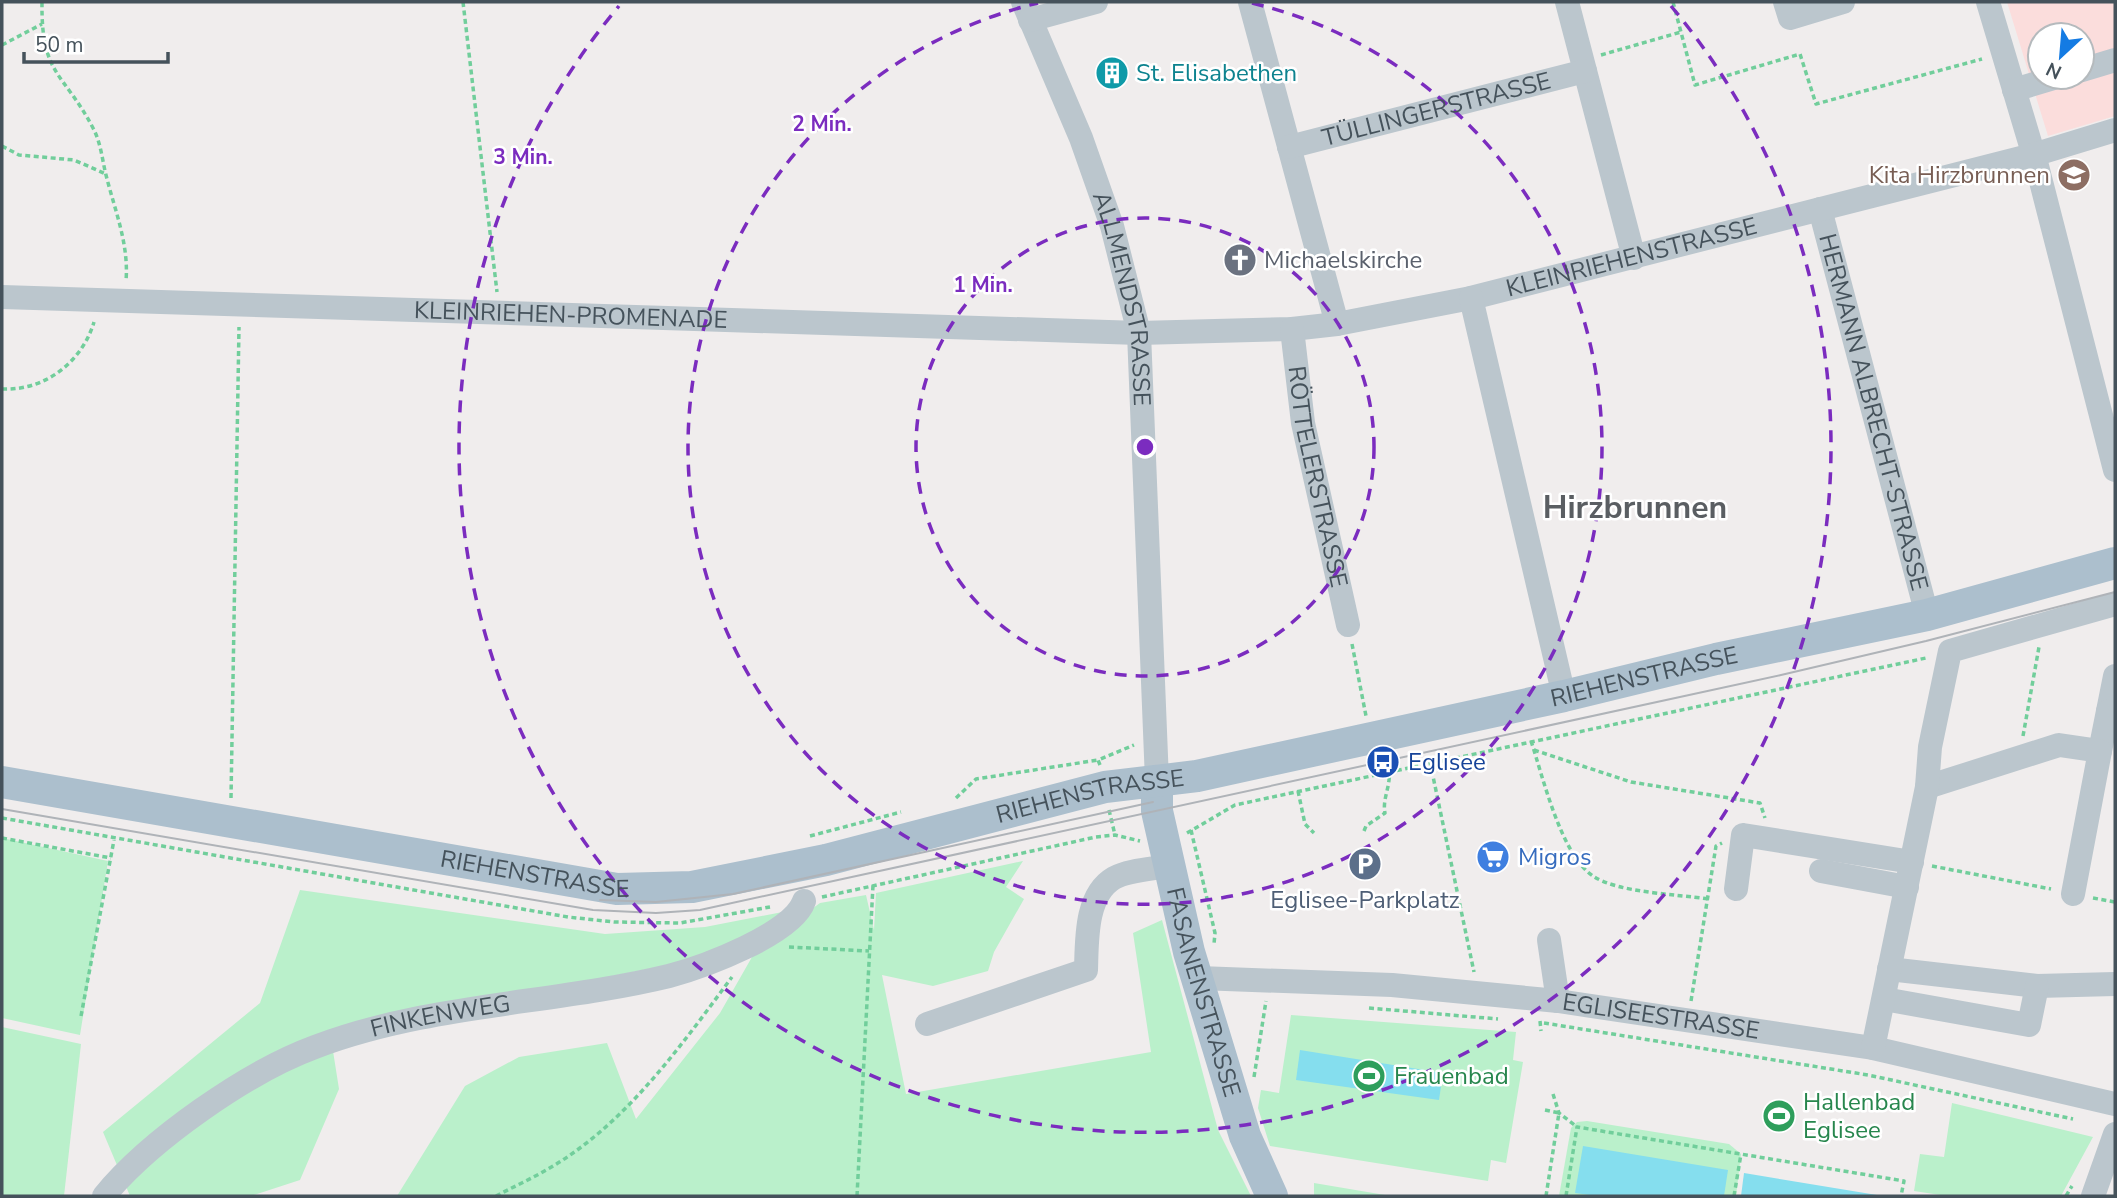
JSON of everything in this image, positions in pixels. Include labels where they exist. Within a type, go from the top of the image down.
[{"type":"main road","name":"RIEHENSTRASSE","points":[[2,782],[58,794],[231,820],[617,889],[692,887],[812,863],[1102,773],[1157,781],[1197,776],[1564,696],[1716,659],[1927,615],[2115,563]]},
{"type":"main road","name":"FASANENSTRASSE","points":[[1157,781],[1160,855],[1189,951],[1204,977],[1245,1136],[1272,1196]]},
{"type":"street","points":[[1026,11],[1096,2]]},
{"type":"street","name":"TÜLLINGERSTRASSE","points":[[1250,2],[1337,324]]},
{"type":"street","points":[[1567,2],[1634,258]]},
{"type":"street","points":[[1785,2],[1790,18],[1843,2]]},
{"type":"street","points":[[1988,2],[2033,155],[2115,470]]},
{"type":"street","name":"ALLMENDSTRASSE","points":[[1026,11],[1081,138],[1108,214],[1139,333],[1157,781]]},
{"type":"street","points":[[2096,65],[2115,60]]},
{"type":"street","name":"TÜLLINGERSTRASSE","points":[[1289,147],[1584,71]]},
{"type":"street","points":[[2014,90],[2026,86]]},
{"type":"street","name":"KLEINRIEHENSTRASSE","points":[[1139,333],[1292,329],[1337,324],[1471,298],[2033,155],[2115,130]]},
{"type":"street","name":"HERMANN ALBRECHT-STRASSE","points":[[1820,209],[1927,615]]},
{"type":"street","name":"KLEINRIEHEN-PROMENADE","points":[[2,297],[239,307],[1139,333]]},
{"type":"street","points":[[1471,298],[1564,696]]},
{"type":"street","name":"RÖTTELERSTRASSE","points":[[1292,329],[1303,422],[1348,625]]},
{"type":"street","points":[[1873,1048],[1927,787],[1930,747],[1950,651],[2115,604]]},
{"type":"street","points":[[2073,894],[2100,751],[2112,711],[2115,676]]},
{"type":"street","points":[[1927,787],[2059,745],[2100,751]]},
{"type":"street","points":[[1736,889],[1743,835],[1912,862]]},
{"type":"street","points":[[927,1024],[1086,970],[1087,925],[1101,891],[1115,878],[1160,855]]},
{"type":"street","points":[[1821,870],[1907,887]]},
{"type":"street","name":"FINKENWEG","points":[[104,1196],[151,1149],[219,1100],[262,1072],[314,1047],[382,1026],[669,976],[753,946],[800,913],[804,901]]},
{"type":"street","points":[[1549,940],[1558,1001]]},
{"type":"street","points":[[1889,970],[2037,986],[2115,984]]},
{"type":"street","name":"EGLISEESTRASSE","points":[[1204,977],[1268,978],[1474,992],[1558,1001],[1873,1048],[2115,1104]]},
{"type":"street","points":[[1884,999],[2029,1025],[2037,986]]},
{"type":"street","points":[[2093,1196],[2115,1134]]},
{"type":"path","points":[[42,2],[43,44],[46,55],[54,73],[95,131],[128,263],[125,302]]},
{"type":"path","points":[[463,2],[500,315]]},
{"type":"path","points":[[1673,2],[1695,85],[1800,54],[1816,104],[2004,54]]},
{"type":"path","points":[[2,45],[42,24]]},
{"type":"path","points":[[1584,71],[1598,56],[1681,32]]},
{"type":"path","points":[[2,146],[19,155],[75,160],[106,174]]},
{"type":"path","points":[[231,804],[239,307]]},
{"type":"path","points":[[2,389],[28,387],[66,367],[86,345],[97,313]]},
{"type":"path","points":[[2020,757],[2043,624]]},
{"type":"path","points":[[1348,625],[1366,717]]},
{"type":"path","points":[[1204,977],[1215,933],[1191,830],[1235,805],[1950,651]]},
{"type":"path","points":[[944,801],[957,798],[976,779],[1102,773],[1135,744],[1135,733]]},
{"type":"path","points":[[1531,741],[1566,843],[1577,862],[1593,876],[1611,884],[1709,899]]},
{"type":"path","points":[[1534,750],[1631,782],[1760,803],[1771,840]]},
{"type":"path","points":[[1430,762],[1474,968],[1474,992]]},
{"type":"path","points":[[1364,831],[1366,826],[1385,813],[1384,805],[1391,782],[1389,771]]},
{"type":"path","points":[[1102,773],[1115,835]]},
{"type":"path","points":[[1298,791],[1305,824],[1314,833]]},
{"type":"path","points":[[799,838],[905,811]]},
{"type":"path","points":[[2,818],[114,840],[614,922],[680,923],[804,901],[1049,846],[1115,835],[1160,855]]},
{"type":"path","points":[[1687,1020],[1716,846],[1743,835]]},
{"type":"path","points":[[2,838],[111,858]]},
{"type":"path","points":[[81,1016],[114,840]]},
{"type":"path","points":[[1912,862],[2115,902]]},
{"type":"path","points":[[856,1196],[873,885]]},
{"type":"path","points":[[496,1196],[550,1168],[615,1119],[665,1064],[753,946],[869,951]]},
{"type":"path","points":[[1253,1081],[1268,978]]},
{"type":"path","points":[[1362,1007],[1499,1019]]},
{"type":"path","points":[[1527,1021],[1868,1075],[2082,1120]]},
{"type":"path","points":[[1546,1196],[1559,1113],[1553,1094]]},
{"type":"path","points":[[1545,1110],[1559,1113],[1577,1127],[1904,1181],[1901,1196]]},
{"type":"path","points":[[1566,1196],[1577,1127]]},
{"type":"path","points":[[1734,1196],[1741,1154]]},
{"type":"shaded area","points":[[2007,2],[2115,2],[2115,116],[2048,136],[2034,91],[2096,91],[2096,21],[2026,21],[2026,64]]},
{"type":"green space","points":[[2,838],[108,861],[80,1035],[2,1018]]},
{"type":"green space","points":[[1023,861],[1006,887],[1024,899],[994,952],[988,971],[933,986],[882,975],[906,1094],[1151,1052],[1133,933],[1162,920],[1218,1130],[1251,1196],[397,1196],[465,1086],[519,1057],[607,1043],[636,1119],[720,1013],[756,950],[820,903],[866,895],[874,930],[876,893]]},
{"type":"green space","points":[[300,890],[605,934],[705,927],[798,909],[750,940],[668,965],[330,1032],[339,1089],[300,1180],[251,1196],[130,1196],[103,1132],[260,1003]]},
{"type":"green space","name":"Frauenbad","points":[[1291,1015],[1516,1032],[1513,1060],[1523,1062],[1506,1163],[1491,1160],[1488,1181],[1270,1146],[1258,1108],[1261,1090],[1279,1093]]},
{"type":"green space","points":[[2,1027],[81,1044],[64,1196],[2,1196]]},
{"type":"green space","points":[[1952,1103],[2093,1137],[2061,1196],[1947,1196],[1914,1191],[1920,1154],[1944,1157]]},
{"type":"green space","points":[[1587,1121],[1729,1144],[1741,1154],[1736,1196],[1559,1196],[1571,1128],[1577,1122]]},
{"type":"green space","points":[[1314,1183],[1391,1196],[1314,1196]]},
{"type":"water","name":"Frauenbad","points":[[1300,1050],[1443,1073],[1439,1100],[1296,1080]]},
{"type":"water","points":[[1583,1146],[1728,1170],[1724,1196],[1597,1196],[1575,1193]]},
{"type":"water","points":[[1744,1173],[1883,1196],[1741,1196]]},
{"type":"tram line","points":[[2,809],[593,910],[656,913],[700,910],[1781,675],[2115,592]]},
{"type":"tram line","points":[[600,900],[656,902],[733,894],[1153,802]]},
{"type":"place","name":"St. Elisabethen","points":[[1112,73]]},
{"type":"place","name":"Kita Hirzbrunnen","points":[[2074,175]]},
{"type":"place","name":"Michaelskirche","points":[[1240,260]]},
{"type":"place","name":"Eglisee","points":[[1383,762]]},
{"type":"place","name":"Migros","points":[[1493,857]]},
{"type":"place","name":"Eglisee-Parkplatz","points":[[1365,864]]},
{"type":"place","name":"Frauenbad","points":[[1369,1076]]},
{"type":"place","name":"Hallenbad Eglisee","points":[[1779,1116]]},
{"type":"district","name":"Hirzbrunnen","points":[[1635,507]]}]
